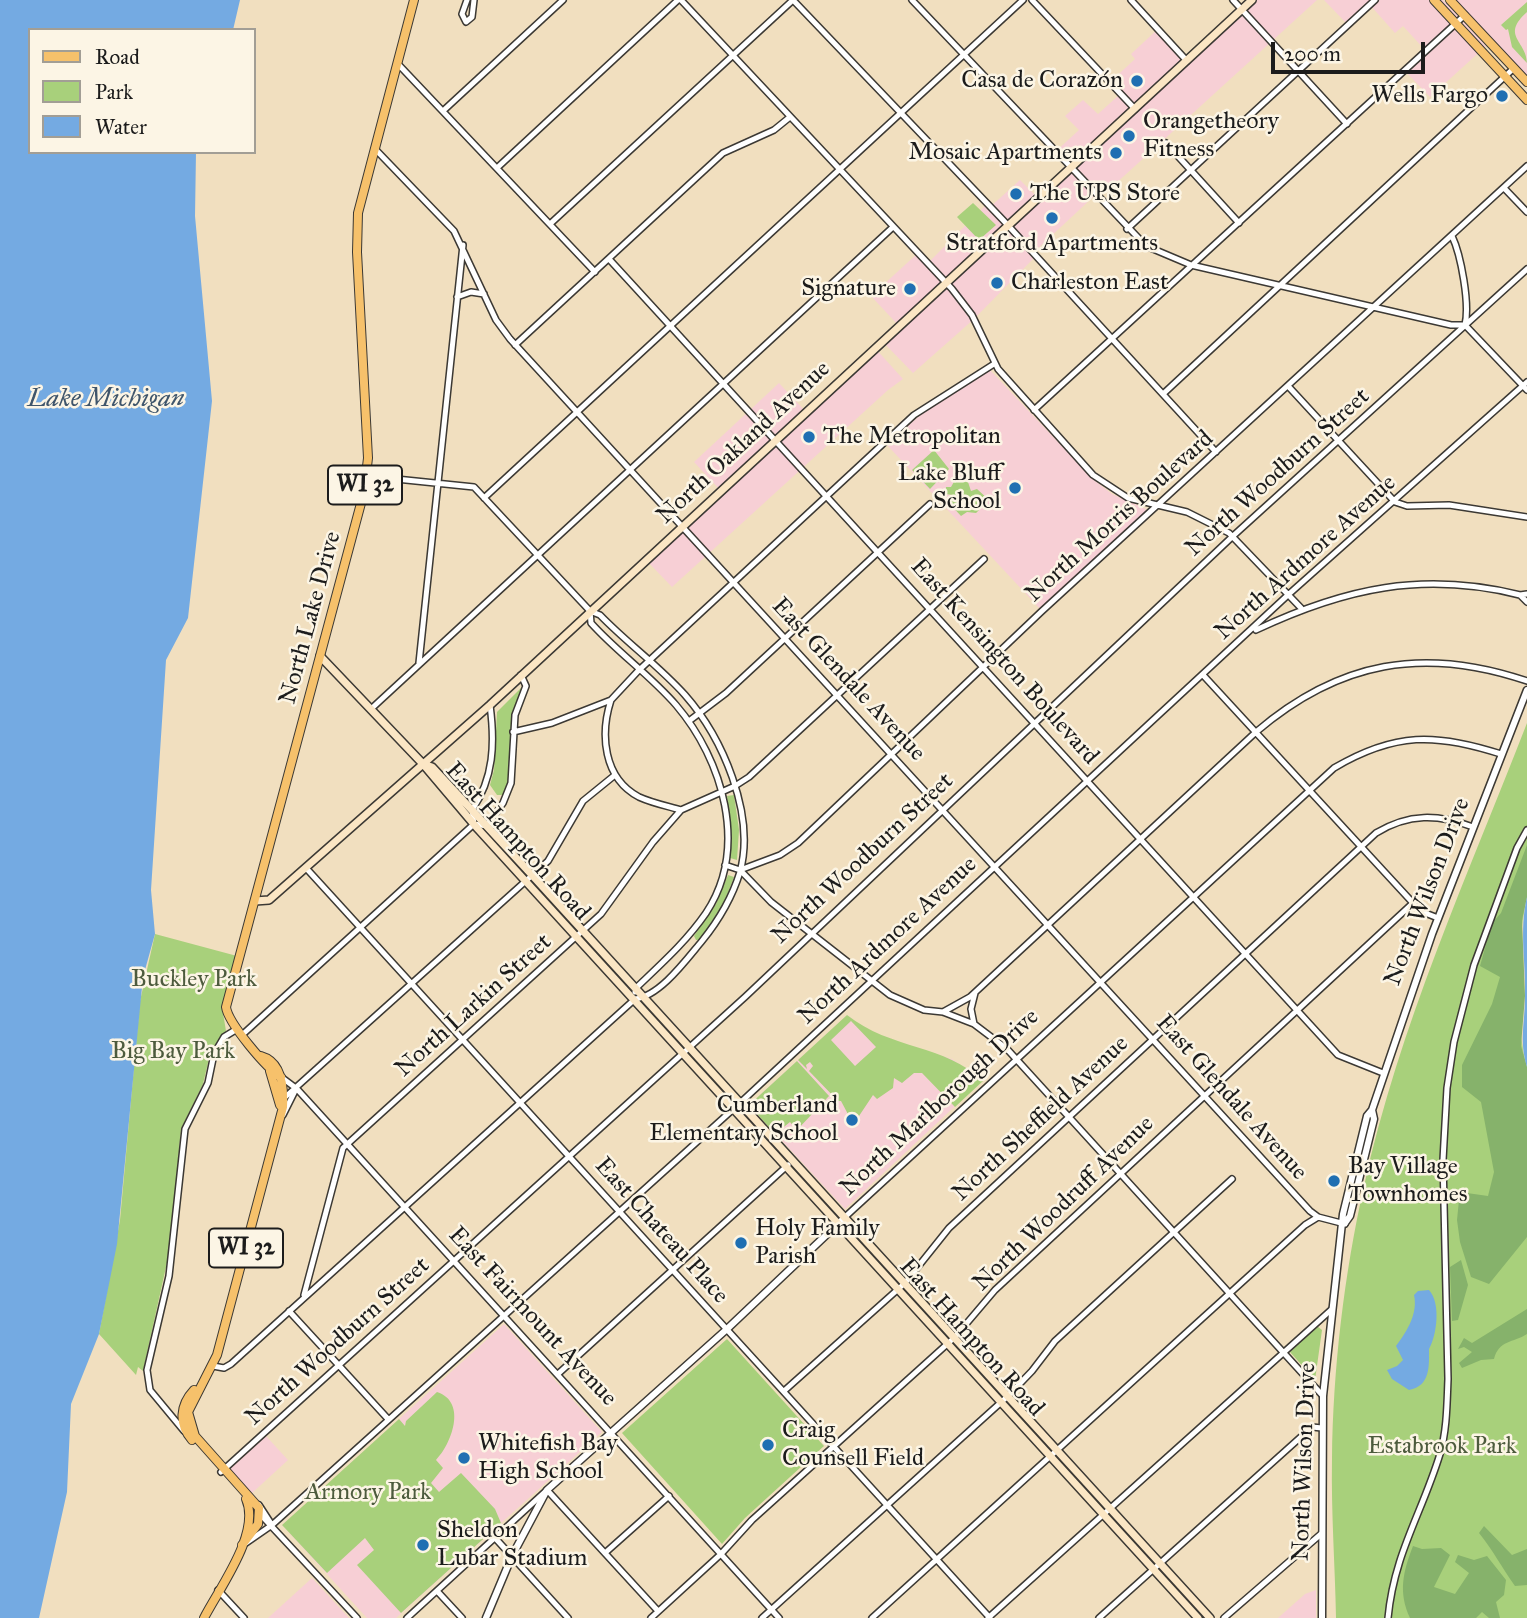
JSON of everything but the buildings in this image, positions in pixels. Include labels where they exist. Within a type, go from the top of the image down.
[{"type":"main road","name":"North Lake Drive","points":[[240,1032],[232,1025],[227,1012],[230,993],[367,477],[358,213],[414,0]]},
{"type":"main road","name":"North Oakland Avenue","points":[[255,901],[269,900],[489,705],[1252,0]]},
{"type":"main road","points":[[1434,0],[1527,100]]},
{"type":"main road","points":[[1450,0],[1527,82]]},
{"type":"main road","points":[[320,656],[423,764]]},
{"type":"main road","name":"East Hampton Road","points":[[423,764],[432,767],[472,810],[635,999],[687,1050]]},
{"type":"main road","name":"East Hampton Road","points":[[423,764],[474,824],[529,878]]},
{"type":"main road","name":"East Hampton Road","points":[[580,934],[636,988],[687,1050],[1107,1510],[1198,1618]]},
{"type":"main road","name":"WI 32","points":[[185,1412],[213,1366],[281,1108],[281,1077],[240,1032]]},
{"type":"main road","name":"WI 32","points":[[274,1069],[281,1108]]},
{"type":"main road","points":[[185,1412],[191,1430],[260,1514]]},
{"type":"main road","points":[[185,1412],[185,1432],[258,1504],[260,1514],[204,1618]]},
{"type":"main road","points":[[246,1499],[251,1513],[251,1531]]},
{"type":"main road","name":"East Hampton Road","points":[[1156,1565],[1210,1618]]},
{"type":"street","points":[[467,0],[462,18],[466,22],[472,17],[474,0]]},
{"type":"street","points":[[444,110],[563,0]]},
{"type":"street","points":[[498,167],[680,0],[946,283],[972,315],[994,364],[1102,483],[1128,498],[1210,521],[1233,536],[1301,608]]},
{"type":"street","points":[[550,224],[793,0],[1008,226],[1216,452]]},
{"type":"street","points":[[912,0],[1146,246],[1191,265],[1451,325],[1465,325],[1526,386]]},
{"type":"street","points":[[484,498],[1023,0]]},
{"type":"street","points":[[1032,0],[1135,109]]},
{"type":"street","points":[[1131,0],[1187,61]]},
{"type":"street","points":[[1233,0],[1347,124]]},
{"type":"street","points":[[1127,229],[1375,0]]},
{"type":"street","points":[[1034,410],[1465,15]]},
{"type":"street","points":[[398,64],[595,272]]},
{"type":"street","points":[[1163,394],[1514,68]]},
{"type":"street","points":[[515,345],[723,153],[774,130],[790,117]]},
{"type":"street","points":[[1166,143],[1240,223]]},
{"type":"street","name":"East Glendale Avenue","points":[[376,150],[445,220],[463,245],[496,320],[515,345],[1318,1217]]},
{"type":"street","name":"North Morris Boulevard","points":[[740,870],[780,855],[797,842],[1527,166]]},
{"type":"street","points":[[1504,188],[1527,212]]},
{"type":"street","points":[[371,709],[893,227]]},
{"type":"street","points":[[1452,236],[1458,251],[1467,313],[1465,325]]},
{"type":"street","points":[[419,663],[463,245]]},
{"type":"street","name":"East Kensington Boulevard","points":[[609,259],[1344,1059],[1383,1073]]},
{"type":"street","name":"North Woodburn Street","points":[[223,1470],[687,1050],[1233,536],[1527,270]]},
{"type":"street","points":[[457,297],[471,292],[484,295]]},
{"type":"street","points":[[513,732],[552,723],[611,699],[648,661],[914,415],[994,364]]},
{"type":"street","points":[[1289,386],[1395,502],[1407,506],[1486,509],[1527,517]]},
{"type":"street","name":"North Ardmore Avenue","points":[[242,1545],[272,1525],[620,1211],[1249,634],[1289,594],[1526,386]]},
{"type":"street","points":[[213,1366],[227,1367],[635,999],[644,998],[685,960],[719,919],[740,870],[742,834],[735,786],[724,756],[701,714],[600,615],[590,611],[474,487],[367,477]]},
{"type":"street","points":[[689,721],[701,714],[786,638],[930,504]]},
{"type":"street","name":"North Larkin Street","points":[[303,1297],[339,1153],[347,1144],[580,934],[617,895],[653,842],[681,810],[735,786],[839,695],[984,559]]},
{"type":"street","points":[[1249,634],[1301,608],[1362,590],[1421,583],[1478,586],[1520,596],[1527,602]]},
{"type":"street","points":[[1520,596],[1527,594]]},
{"type":"street","points":[[590,611],[591,623],[674,703],[689,721],[712,764],[728,829],[725,865],[718,890],[706,912],[673,953],[636,988],[635,999]]},
{"type":"street","points":[[943,1012],[975,992],[1256,732],[1290,705],[1318,688],[1385,665],[1421,661],[1460,663],[1527,681]]},
{"type":"street","points":[[474,824],[487,827],[503,803],[510,783],[515,715],[526,690],[521,675]]},
{"type":"street","points":[[1203,675],[1420,911],[1438,918]]},
{"type":"street","name":"North Wilson Drive","points":[[1322,1618],[1323,1396],[1331,1310],[1345,1224],[1343,1214],[1367,1116],[1372,1110],[1438,918],[1527,690]]},
{"type":"street","points":[[611,699],[605,724],[606,751],[615,775],[639,797],[681,810]]},
{"type":"street","points":[[474,824],[472,810],[482,795],[491,769],[489,705]]},
{"type":"street","name":"North Marlborough Drive","points":[[486,1618],[512,1556],[547,1490],[727,1329],[1309,789],[1346,761],[1398,742],[1433,738],[1453,740],[1501,754]]},
{"type":"street","points":[[281,1108],[296,1090],[548,861],[583,801],[615,775]]},
{"type":"street","name":"North Sheffield Avenue","points":[[784,1391],[902,1286],[949,1228],[1361,847],[1389,825],[1420,817],[1450,819],[1473,827]]},
{"type":"street","points":[[185,1432],[150,1390],[146,1378],[169,1276],[185,1129],[208,1083],[214,1054],[224,1037],[240,1032],[474,824]]},
{"type":"street","points":[[1388,1618],[1398,1560],[1441,1451],[1446,1415],[1448,1379],[1443,1143],[1454,1042],[1485,933],[1527,830]]},
{"type":"street","points":[[725,865],[740,870],[771,902],[870,981],[908,1004],[943,1012],[974,1024],[1017,1059],[1323,1396]]},
{"type":"street","name":"East Chateau Place","points":[[306,868],[989,1618]]},
{"type":"street","name":"North Woodruff Avenue","points":[[651,1618],[722,1554],[752,1520],[952,1340],[995,1290],[1413,903]]},
{"type":"street","points":[[974,1024],[971,1009],[975,992]]},
{"type":"street","name":"East Fairmount Avenue","points":[[281,1077],[347,1144],[559,1373],[779,1618]]},
{"type":"street","points":[[281,1108],[296,1090]]},
{"type":"street","points":[[559,1373],[791,1163]]},
{"type":"street","points":[[762,1618],[1005,1398],[1032,1371],[1055,1341],[1232,1179]]},
{"type":"street","points":[[872,1618],[1305,1225],[1318,1217],[1345,1224]]},
{"type":"street","points":[[989,1618],[1331,1310]]},
{"type":"street","points":[[289,1311],[388,1419]]},
{"type":"street","points":[[172,1414],[185,1412]]},
{"type":"street","points":[[1099,1618],[1312,1427],[1322,1428]]},
{"type":"street","points":[[407,1618],[547,1490],[658,1611]]},
{"type":"street","points":[[605,1553],[669,1496]]},
{"type":"street","points":[[258,1504],[272,1525]]},
{"type":"street","points":[[260,1514],[357,1618]]},
{"type":"street","points":[[251,1531],[272,1525]]},
{"type":"street","points":[[1224,1618],[1321,1534]]},
{"type":"street","points":[[496,1539],[568,1618]]},
{"type":"street","points":[[218,1590],[244,1618]]},
{"type":"street","points":[[437,1591],[462,1618]]},
{"type":"shaded area","points":[[1252,0],[1317,0],[1113,186],[1109,183],[1092,198],[1033,253],[1036,256],[974,319],[913,373],[883,342],[899,326],[871,296],[918,253],[928,263],[987,204],[990,207],[1020,180],[1038,198],[1070,168],[1055,152],[1079,130],[1065,116],[1083,100],[1098,114],[1119,95],[1109,83],[1135,59],[1131,54],[1158,29],[1187,60]]},
{"type":"shaded area","points":[[1324,0],[1443,0],[1486,46],[1430,97],[1404,70],[1425,50],[1403,26],[1395,33],[1370,5],[1348,25]]},
{"type":"shaded area","points":[[1455,0],[1527,0],[1527,78],[1466,11]]},
{"type":"shaded area","points":[[875,348],[903,379],[672,587],[646,560],[721,491],[694,462],[779,383],[806,412]]},
{"type":"shaded area","name":"Lake Bluff School","points":[[990,370],[1094,480],[1112,494],[1146,509],[1145,513],[1041,610],[887,445],[930,406]]},
{"type":"shaded area","name":"Cumberland Elementary School","points":[[847,1015],[865,1029],[890,1041],[952,1059],[982,1081],[845,1209],[749,1105]]},
{"type":"shaded area","name":"Whitefish Bay High School","points":[[504,1324],[602,1432],[396,1618],[367,1618],[282,1525]]},
{"type":"shaded area","points":[[266,1436],[288,1460],[251,1494],[230,1469]]},
{"type":"shaded area","points":[[312,1578],[349,1618],[268,1618]]},
{"type":"shaded area","points":[[1316,1590],[1316,1618],[1278,1618],[1305,1594]]},
{"type":"green space","points":[[1527,2],[1527,12],[1519,20],[1515,33],[1527,63],[1512,47],[1508,29],[1501,25]]},
{"type":"green space","points":[[973,203],[996,225],[979,240],[957,217]]},
{"type":"green space","points":[[934,450],[949,469],[930,489],[912,470]]},
{"type":"green space","points":[[955,480],[968,482],[971,491],[977,489],[989,500],[976,513],[967,512],[961,516],[949,503],[953,495],[945,494],[946,487],[951,487]]},
{"type":"green space","points":[[522,687],[512,720],[511,768],[504,795],[497,795],[490,785],[494,770],[497,712]]},
{"type":"green space","name":"Estabrook Park","points":[[1527,723],[1527,897],[1521,936],[1519,1007],[1527,1067],[1527,1618],[1336,1618],[1332,1479],[1337,1357],[1345,1288],[1364,1186],[1379,1126],[1415,1009]]},
{"type":"green space","points":[[734,795],[739,830],[737,860],[730,858],[731,831],[727,796]]},
{"type":"green space","points":[[1527,845],[1527,897],[1522,920],[1525,996],[1521,1046],[1527,1067],[1527,1237],[1489,1284],[1471,1277],[1460,1242],[1457,1220],[1459,1200],[1467,1193],[1488,1196],[1494,1172],[1481,1102],[1462,1087],[1462,1065],[1492,1004],[1500,977],[1480,966],[1492,923],[1501,913]]},
{"type":"green space","points":[[728,875],[734,877],[721,911],[701,940],[696,940],[694,936],[716,904]]},
{"type":"green space","name":"Big Bay Park","points":[[155,934],[237,956],[222,1007],[226,1031],[211,1050],[203,1084],[181,1129],[170,1249],[143,1371],[138,1367],[136,1375],[99,1334],[120,1220],[140,1001]]},
{"type":"green space","points":[[847,1015],[881,1035],[952,1060],[983,1081],[955,1107],[922,1073],[914,1073],[902,1083],[894,1078],[893,1088],[877,1099],[873,1095],[859,1116],[850,1118],[841,1101],[809,1071],[813,1066],[810,1062],[806,1065],[807,1069],[798,1060]],"holes":[[[851,1021],[876,1047],[855,1066],[831,1040]]]},
{"type":"green space","points":[[797,1061],[829,1096],[797,1130],[790,1122],[775,1134],[749,1105]]},
{"type":"green space","points":[[1461,1260],[1468,1285],[1458,1320],[1452,1321],[1450,1267]]},
{"type":"green space","points":[[1527,1309],[1527,1334],[1499,1348],[1494,1359],[1481,1360],[1462,1368],[1459,1363],[1472,1352],[1464,1347],[1458,1349],[1464,1338],[1472,1343]]},
{"type":"green space","points":[[1317,1326],[1322,1330],[1315,1380],[1290,1352]]},
{"type":"green space","points":[[727,1339],[824,1446],[745,1518],[722,1544],[622,1433]]},
{"type":"green space","name":"Armory Park","points":[[437,1392],[446,1397],[452,1405],[454,1424],[447,1444],[436,1460],[443,1468],[431,1483],[439,1492],[461,1473],[495,1509],[501,1523],[401,1613],[357,1565],[374,1550],[365,1538],[327,1573],[282,1525],[399,1419],[405,1426],[406,1421]]},
{"type":"green space","points":[[1484,1526],[1512,1555],[1527,1549],[1527,1585],[1515,1586],[1479,1533]]},
{"type":"green space","points":[[1413,1546],[1422,1549],[1441,1548],[1450,1555],[1434,1587],[1455,1594],[1469,1573],[1455,1562],[1458,1555],[1474,1560],[1487,1556],[1506,1580],[1504,1595],[1496,1602],[1500,1618],[1489,1618],[1482,1612],[1476,1618],[1410,1618],[1404,1599],[1403,1582]]},
{"type":"water","name":"Lake Michigan","points":[[0,0],[240,0],[233,28],[28,28],[28,154],[196,154],[195,216],[212,401],[188,618],[166,660],[151,890],[155,934],[143,977],[117,1244],[99,1334],[71,1404],[67,1492],[39,1618],[0,1618]]},
{"type":"water","points":[[1527,897],[1527,1067],[1523,1040],[1523,922]]},
{"type":"water","points":[[1429,1290],[1435,1303],[1436,1319],[1427,1374],[1421,1384],[1409,1390],[1392,1379],[1387,1370],[1403,1360],[1396,1346],[1411,1321],[1415,1308],[1414,1295],[1418,1291]]},
{"type":"place","name":"Casa de Corazón","points":[[1137,81]]},
{"type":"place","name":"Wells Fargo","points":[[1502,96]]},
{"type":"place","name":"Orangetheory Fitness","points":[[1129,136]]},
{"type":"place","name":"Mosaic Apartments","points":[[1116,153]]},
{"type":"place","name":"The UPS Store","points":[[1016,194]]},
{"type":"place","name":"Stratford Apartments","points":[[1052,218]]},
{"type":"place","name":"Charleston East","points":[[997,283]]},
{"type":"place","name":"Signature","points":[[910,289]]},
{"type":"place","name":"The Metropolitan","points":[[809,437]]},
{"type":"place","name":"Lake Bluff School","points":[[1015,488]]},
{"type":"place","name":"Cumberland Elementary School","points":[[852,1120]]},
{"type":"place","name":"Bay Village Townhomes","points":[[1334,1181]]},
{"type":"place","name":"Holy Family Parish","points":[[741,1243]]},
{"type":"place","name":"Craig Counsell Field","points":[[768,1445]]},
{"type":"place","name":"Whitefish Bay High School","points":[[464,1458]]},
{"type":"place","name":"Sheldon Lubar Stadium","points":[[423,1545]]},
{"type":"park label","name":"Buckley Park","points":[[194,980]]}]
